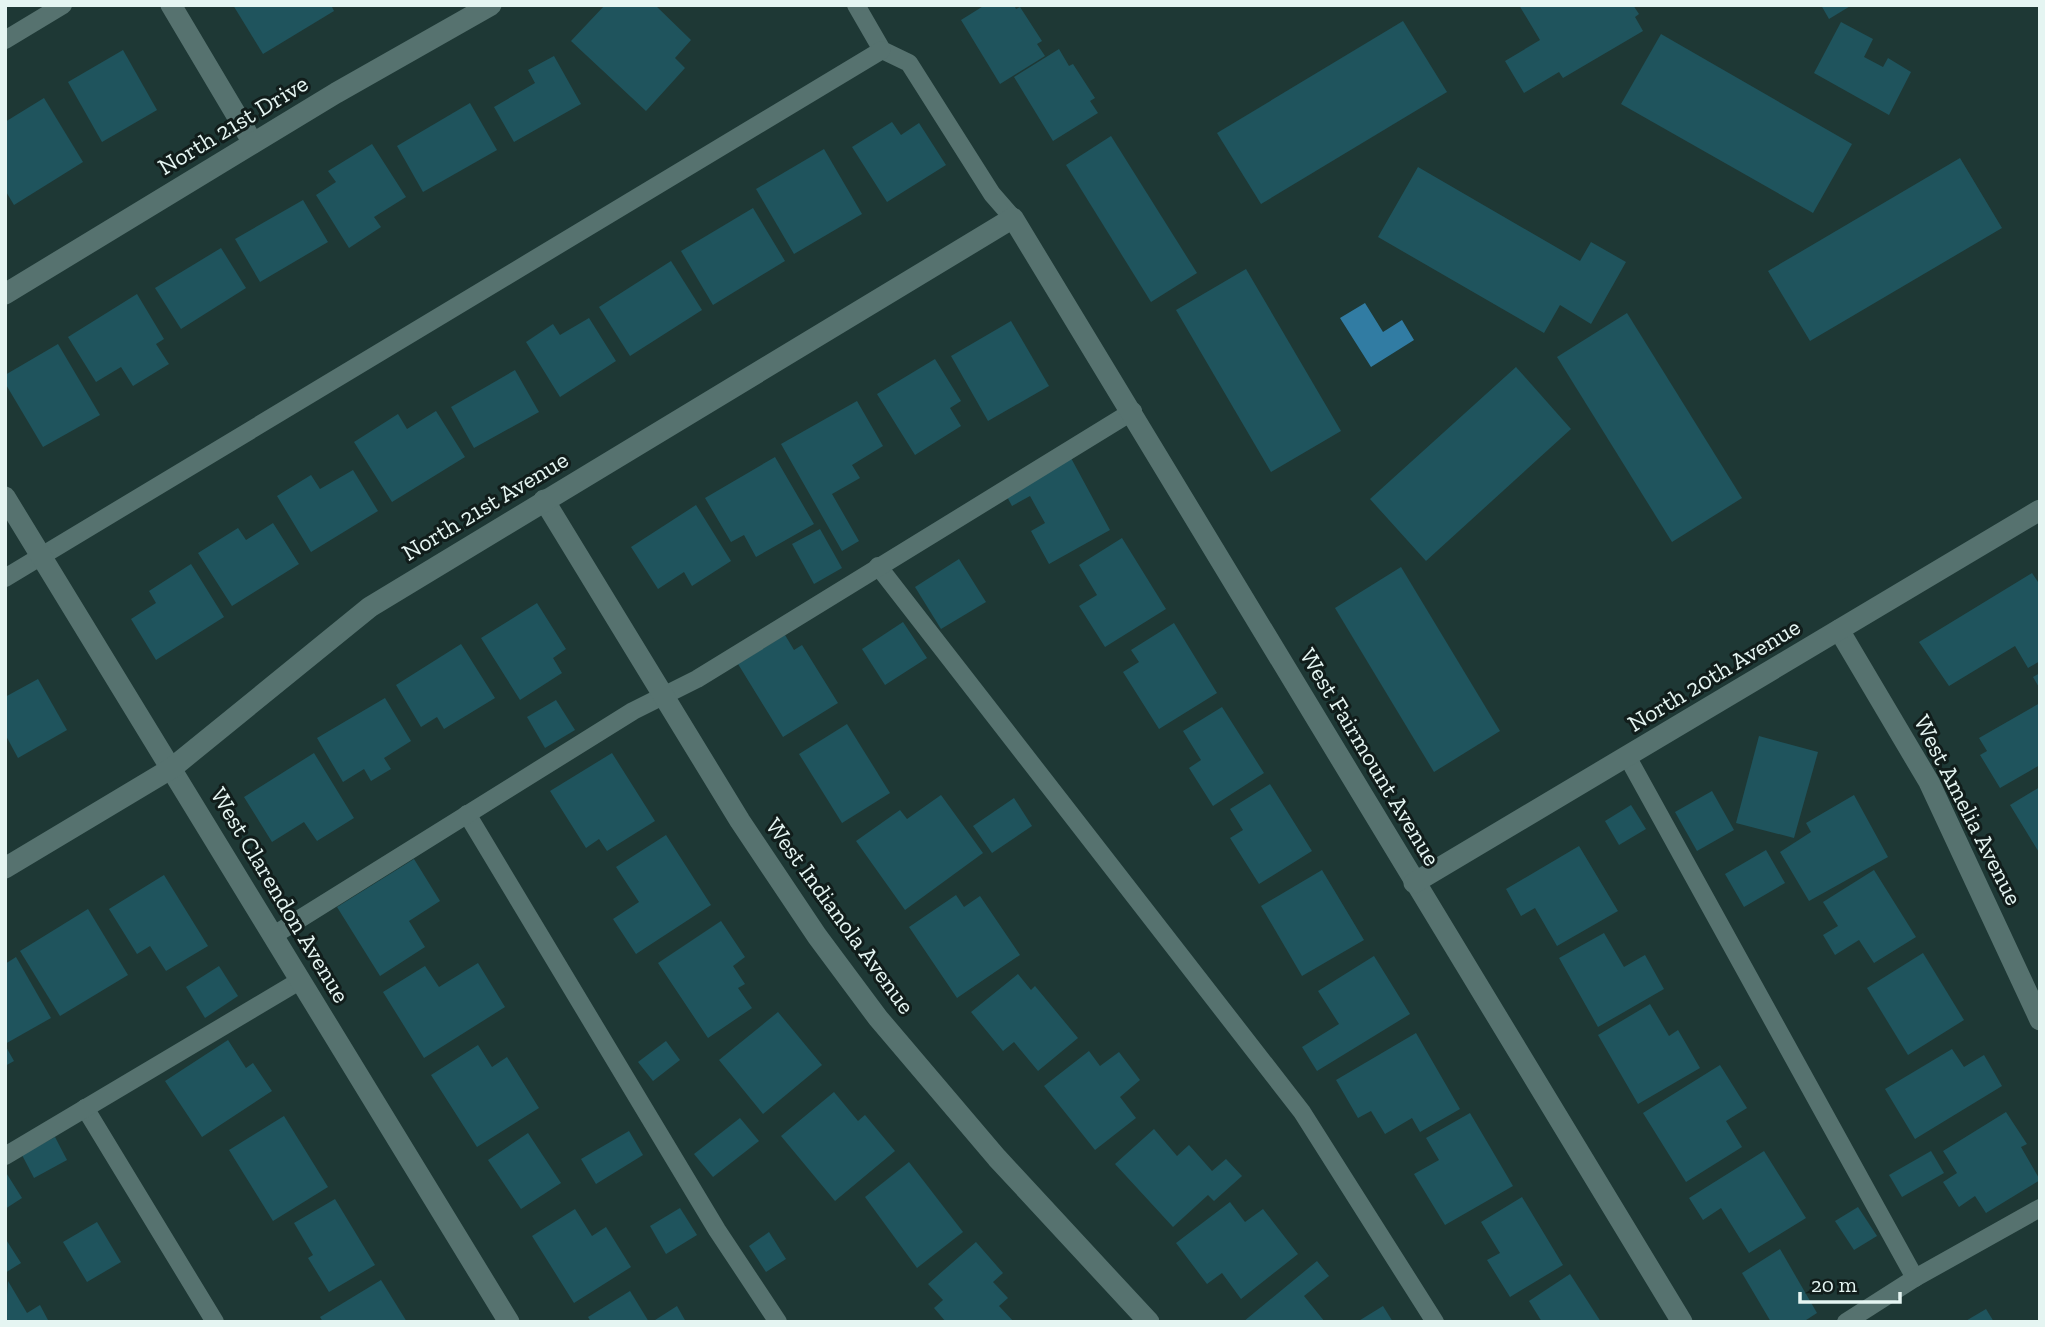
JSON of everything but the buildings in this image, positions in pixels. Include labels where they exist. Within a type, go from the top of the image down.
[{"type":"street","points":[[171,5],[253,143]]},
{"type":"street","name":"North 21st Drive","points":[[5,294],[253,143],[491,5]]},
{"type":"street","name":"West Fairmount Avenue","points":[[1013,218],[1133,411],[1414,883],[1682,1322]]},
{"type":"street","name":"North 21st Avenue","points":[[5,868],[172,768],[370,607],[1013,218]]},
{"type":"street","name":"West Clarendon Avenue","points":[[5,497],[509,1322]]},
{"type":"street","name":"West Indianola Avenue","points":[[544,500],[755,844],[817,936],[878,1018],[997,1158],[1149,1322]]},
{"type":"street","name":"North 20th Avenue","points":[[1414,883],[1628,758],[2040,510]]},
{"type":"street","name":"West Amelia Avenue","points":[[1839,630],[1929,782],[2040,1020]]},
{"type":"lane","points":[[5,40],[63,5]]},
{"type":"lane","points":[[856,5],[882,50],[909,63],[992,194],[1013,218]]},
{"type":"lane","points":[[5,578],[882,50]]},
{"type":"lane","points":[[274,935],[467,814],[1133,411]]},
{"type":"lane","points":[[878,566],[1302,1112],[1435,1322]]},
{"type":"lane","points":[[1628,758],[1915,1278]]},
{"type":"lane","points":[[467,814],[717,1230],[778,1322]]},
{"type":"lane","points":[[5,1156],[301,980]]},
{"type":"lane","points":[[85,1108],[215,1322]]},
{"type":"lane","points":[[1846,1322],[1915,1278],[2040,1208]]},
{"type":"water","points":[[1365,303],[1383,332],[1402,320],[1414,340],[1371,367],[1340,318]]}]
